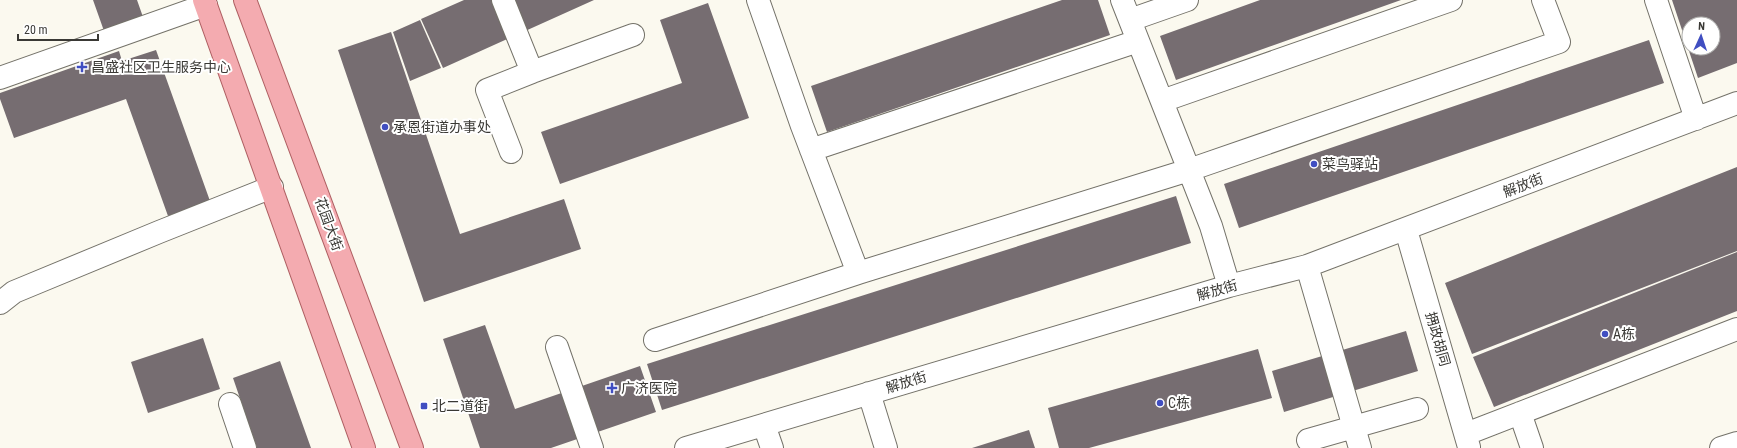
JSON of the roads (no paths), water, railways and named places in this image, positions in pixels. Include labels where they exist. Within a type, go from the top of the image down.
[{"type":"main road","name":"花园大街","points":[[245,0],[412,448]]},
{"type":"main road","points":[[205,2],[364,448]]},
{"type":"street","points":[[503,0],[532,72]]},
{"type":"street","points":[[758,0],[811,150],[858,273]]},
{"type":"street","points":[[1122,0],[1211,226],[1228,286]]},
{"type":"street","points":[[1130,20],[1187,0]]},
{"type":"street","points":[[1162,101],[1451,0]]},
{"type":"street","points":[[655,340],[858,273],[1189,170],[1559,42],[1543,0]]},
{"type":"street","points":[[1656,0],[1696,119]]},
{"type":"street","points":[[0,78],[205,2]]},
{"type":"street","points":[[511,152],[487,90],[633,35]]},
{"type":"street","points":[[811,150],[1138,42]]},
{"type":"street","name":"解放街","points":[[686,448],[1228,286],[1307,266],[1406,230],[1737,103]]},
{"type":"street","points":[[0,302],[14,292],[159,232],[272,188]]},
{"type":"street","name":"拥政胡同","points":[[1406,230],[1468,441]]},
{"type":"street","points":[[1307,266],[1360,448]]},
{"type":"street","points":[[1468,441],[1520,413],[1737,329]]},
{"type":"street","points":[[557,347],[592,448]]},
{"type":"street","points":[[869,393],[886,448]]},
{"type":"street","points":[[230,404],[245,448]]},
{"type":"street","points":[[1308,440],[1417,409]]},
{"type":"street","points":[[1520,413],[1532,448]]},
{"type":"street","points":[[764,425],[772,448]]},
{"type":"street","points":[[1721,448],[1737,442]]},
{"type":"place","name":"昌盛社区卫生服务中心","points":[[82,67]]},
{"type":"place","name":"承恩街道办事处","points":[[385,127]]},
{"type":"place","name":"菜鸟驿站","points":[[1314,164]]},
{"type":"place","name":"A栋","points":[[1605,334]]},
{"type":"place","name":"广济医院","points":[[612,388]]},
{"type":"place","name":"C栋","points":[[1160,403]]},
{"type":"place","name":"北二道街","points":[[424,406]]}]
